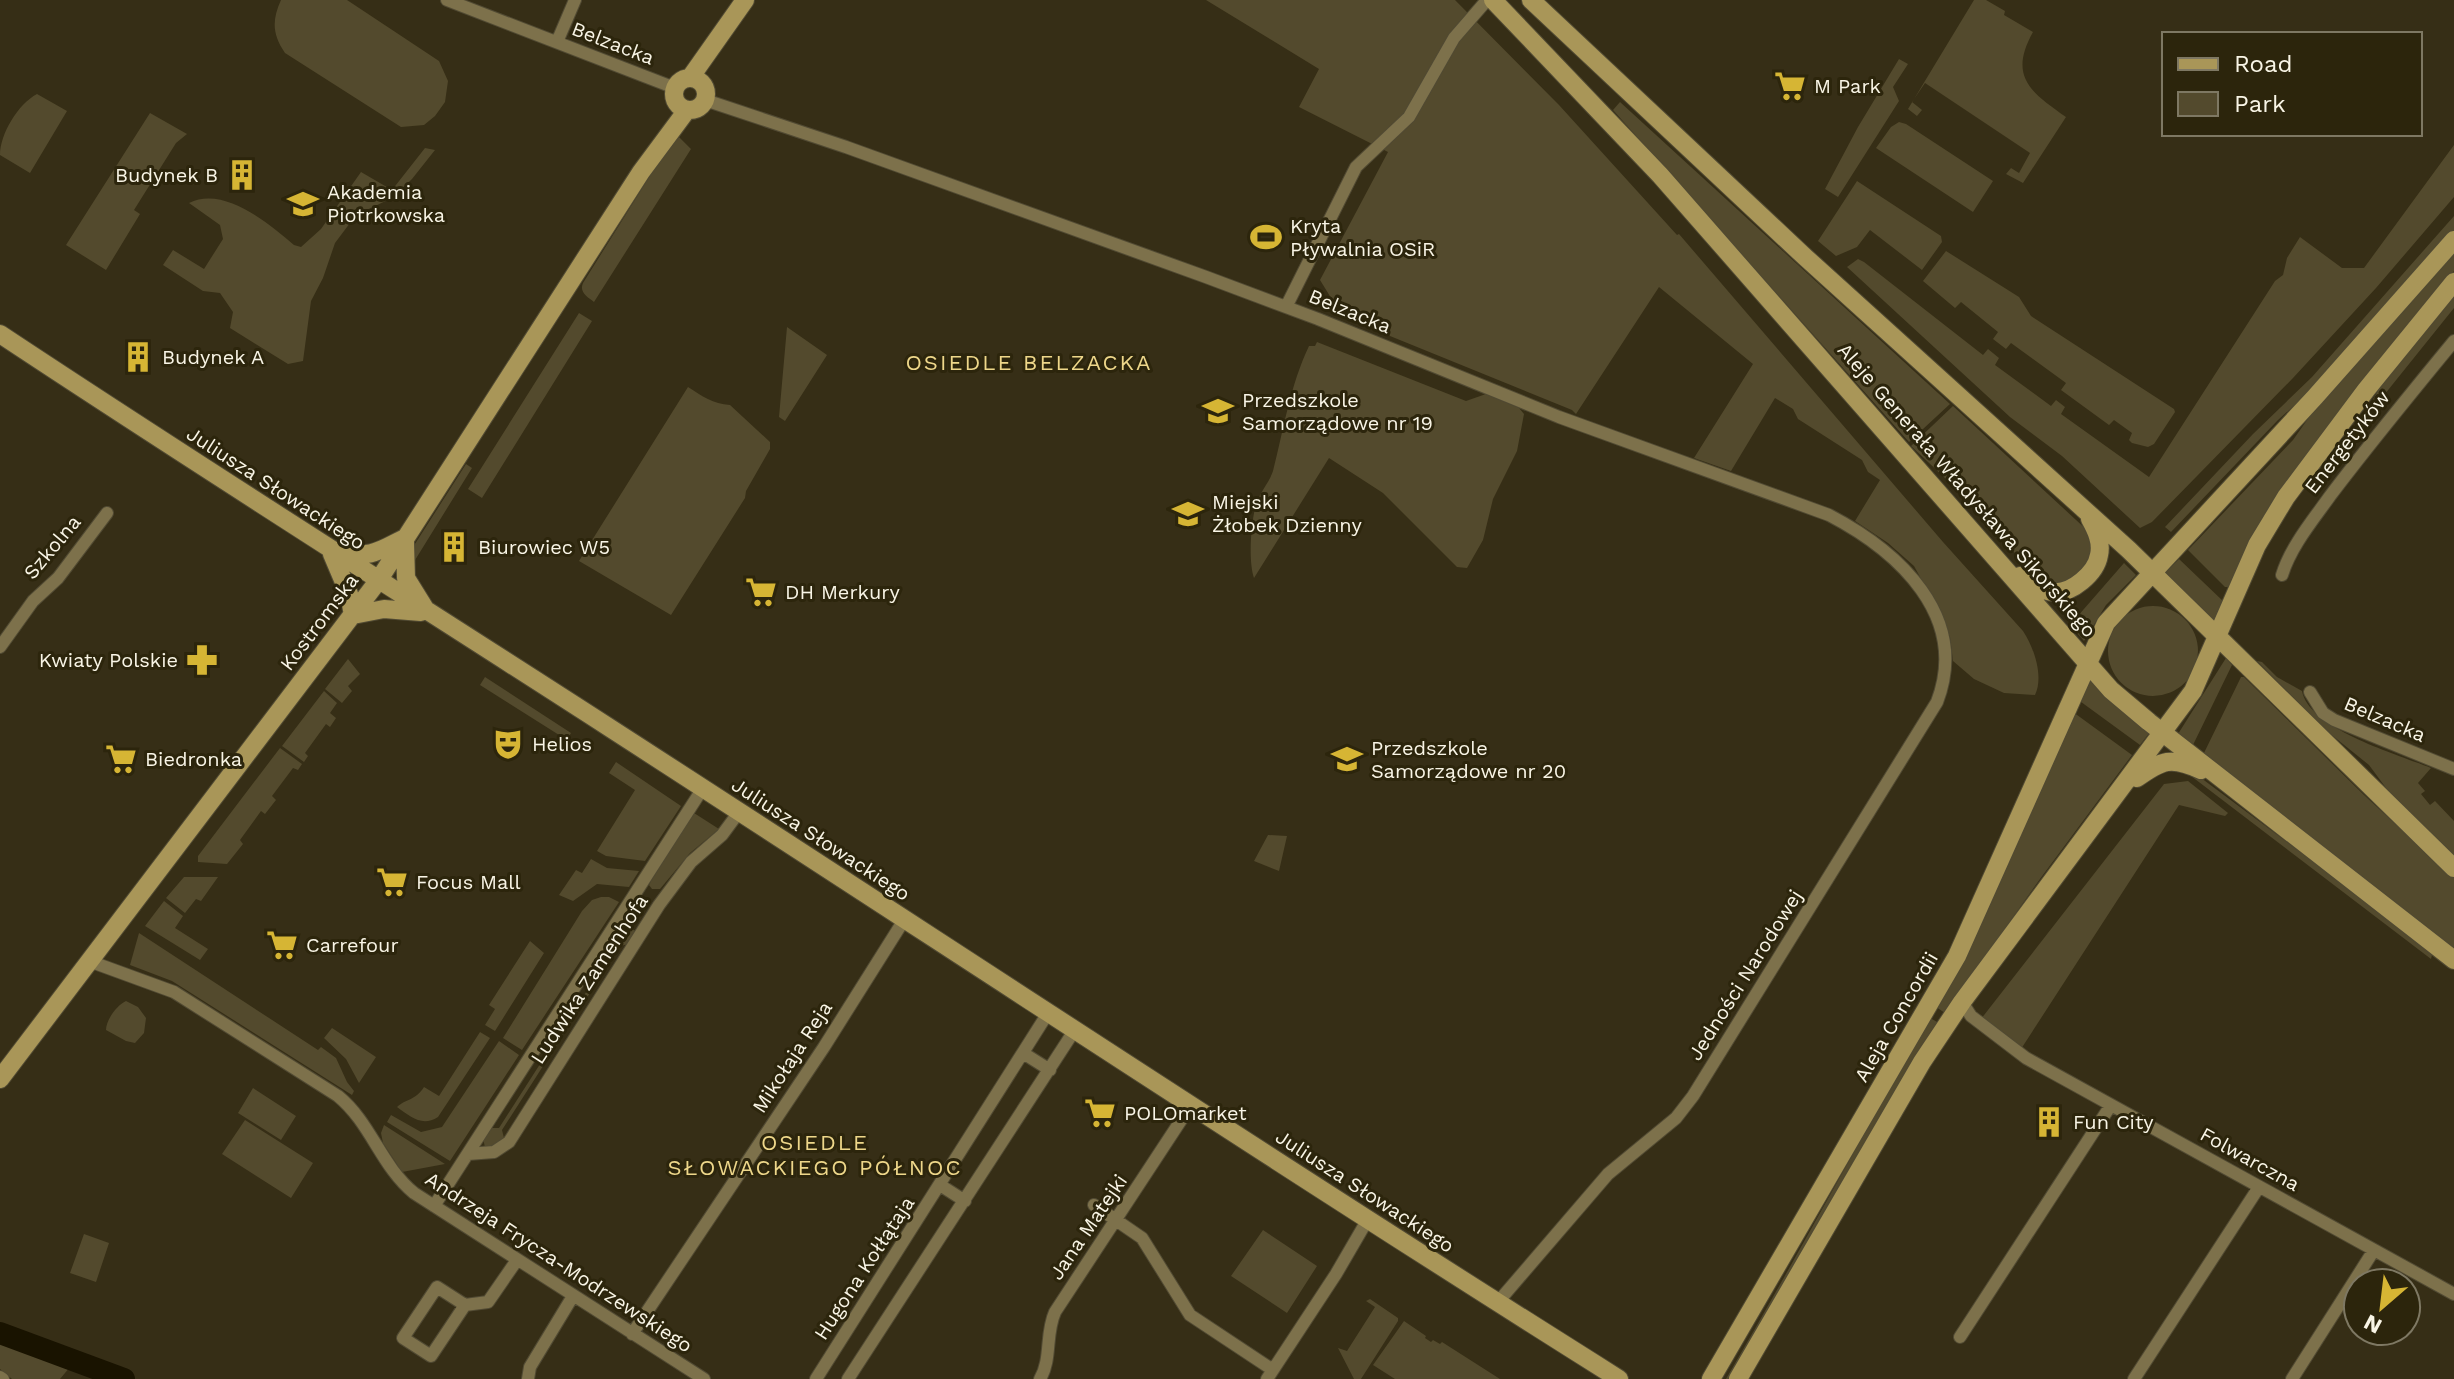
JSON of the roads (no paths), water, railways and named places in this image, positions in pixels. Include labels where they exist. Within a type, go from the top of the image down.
[{"type":"street","name":"Belzacka","points":[[447,0],[689,94],[846,147],[1286,307],[1559,417],[1829,515],[1884,549],[1910,572],[1937,623]]},
{"type":"street","points":[[557,42],[575,0]]},
{"type":"street","name":"Kostromska","points":[[0,1079],[378,581],[642,170],[745,0]]},
{"type":"street","points":[[1286,307],[1356,167],[1409,117],[1454,38],[1487,0]]},
{"type":"street","name":"Aleje Generała Władysława Sikorskiego","points":[[1493,0],[1660,175],[2111,690],[2454,960]]},
{"type":"street","name":"Aleje Generała Władysława Sikorskiego","points":[[1531,0],[1780,233],[2152,572],[2454,868]]},
{"type":"street","name":"Aleja Concordii","points":[[1711,1379],[1957,956],[2110,617],[2315,397],[2454,240]]},
{"type":"street","points":[[1738,1379],[1922,1062],[1962,1002],[2125,786],[2198,683],[2257,545],[2286,497],[2366,390],[2454,282]]},
{"type":"street","name":"Juliusza Słowackiego","points":[[0,334],[1074,1031],[1619,1379]]},
{"type":"street","name":"Energetyków","points":[[2282,575],[2286,563],[2322,508],[2358,459],[2454,341]]},
{"type":"street","name":"Szkolna","points":[[0,647],[33,601],[58,578],[107,513]]},
{"type":"street","points":[[2001,563],[2042,589],[2058,592],[2070,589],[2086,576],[2099,557],[2099,540],[2089,515]]},
{"type":"street","points":[[328,549],[371,555],[405,538]]},
{"type":"street","points":[[405,538],[403,563],[406,578],[428,613]]},
{"type":"street","points":[[328,549],[341,569],[353,615],[384,609],[428,613]]},
{"type":"street","name":"Jedności Narodowej","points":[[1498,1302],[1608,1174],[1676,1118],[1693,1096],[1937,702],[1946,654],[1937,623]]},
{"type":"street","name":"Belzacka","points":[[2310,692],[2323,713],[2334,720],[2454,769]]},
{"type":"street","points":[[2125,786],[2157,764],[2170,761],[2187,764],[2226,782]]},
{"type":"street","name":"Ludwika Zamenhofa","points":[[434,1206],[703,788]]},
{"type":"street","name":"Ludwika Zamenhofa","points":[[468,1154],[494,1152],[509,1142],[659,905],[691,862],[722,835],[739,812]]},
{"type":"street","points":[[636,894],[659,905]]},
{"type":"street","name":"Mikołaja Reja","points":[[632,1334],[824,1047],[904,920]]},
{"type":"street","name":"Andrzeja Frycza-Modrzewskiego","points":[[89,961],[174,992],[338,1096],[356,1113],[401,1183],[704,1379]]},
{"type":"street","name":"Folwarczna","points":[[1962,1002],[1971,1016],[2026,1058],[2454,1294]]},
{"type":"street","name":"Hugona Kołłątaja","points":[[833,1379],[818,1375],[1048,1013]]},
{"type":"street","points":[[848,1379],[1074,1031]]},
{"type":"street","points":[[1023,1053],[1050,1070]]},
{"type":"street","name":"Jana Matejki","points":[[1042,1378],[1054,1315],[1191,1105]]},
{"type":"street","points":[[1960,1337],[2111,1105]]},
{"type":"street","name":"Hugona Kołłątaja","points":[[940,1185],[965,1201]]},
{"type":"street","points":[[2134,1379],[2259,1187]]},
{"type":"street","points":[[1094,1205],[1142,1238],[1190,1315],[1270,1375],[1368,1219]]},
{"type":"street","points":[[2292,1379],[2374,1250]]},
{"type":"street","points":[[465,1305],[431,1356],[403,1338],[437,1287],[465,1305],[488,1302],[517,1260]]},
{"type":"street","points":[[528,1379],[530,1367],[573,1296]]},
{"type":"waterway","points":[[0,1333],[124,1379]]},
{"type":"place","name":"M Park","points":[[1790,86]]},
{"type":"place","name":"Budynek B","points":[[242,175]]},
{"type":"place","name":"Akademia Piotrkowska","points":[[303,204]]},
{"type":"place","name":"Kryta Pływalnia OSiR","points":[[1266,237]]},
{"type":"place","name":"Budynek A","points":[[138,357]]},
{"type":"place","name":"Przedszkole Samorządowe nr 19","points":[[1218,411]]},
{"type":"place","name":"Miejski Żłobek Dzienny","points":[[1188,514]]},
{"type":"place","name":"Biurowiec W5","points":[[454,547]]},
{"type":"place","name":"DH Merkury","points":[[761,592]]},
{"type":"place","name":"Kwiaty Polskie","points":[[202,660]]},
{"type":"place","name":"Helios","points":[[508,744]]},
{"type":"place","name":"Biedronka","points":[[121,759]]},
{"type":"place","name":"Przedszkole Samorządowe nr 20","points":[[1347,759]]},
{"type":"place","name":"Focus Mall","points":[[392,882]]},
{"type":"place","name":"Carrefour","points":[[282,945]]},
{"type":"place","name":"POLOmarket","points":[[1100,1113]]},
{"type":"place","name":"Fun City","points":[[2049,1122]]},
{"type":"district","name":"OSIEDLE BELZACKA","points":[[1029,362]]},
{"type":"district","name":"OSIEDLE SŁOWACKIEGO PÓŁNOC","points":[[815,1154]]}]
